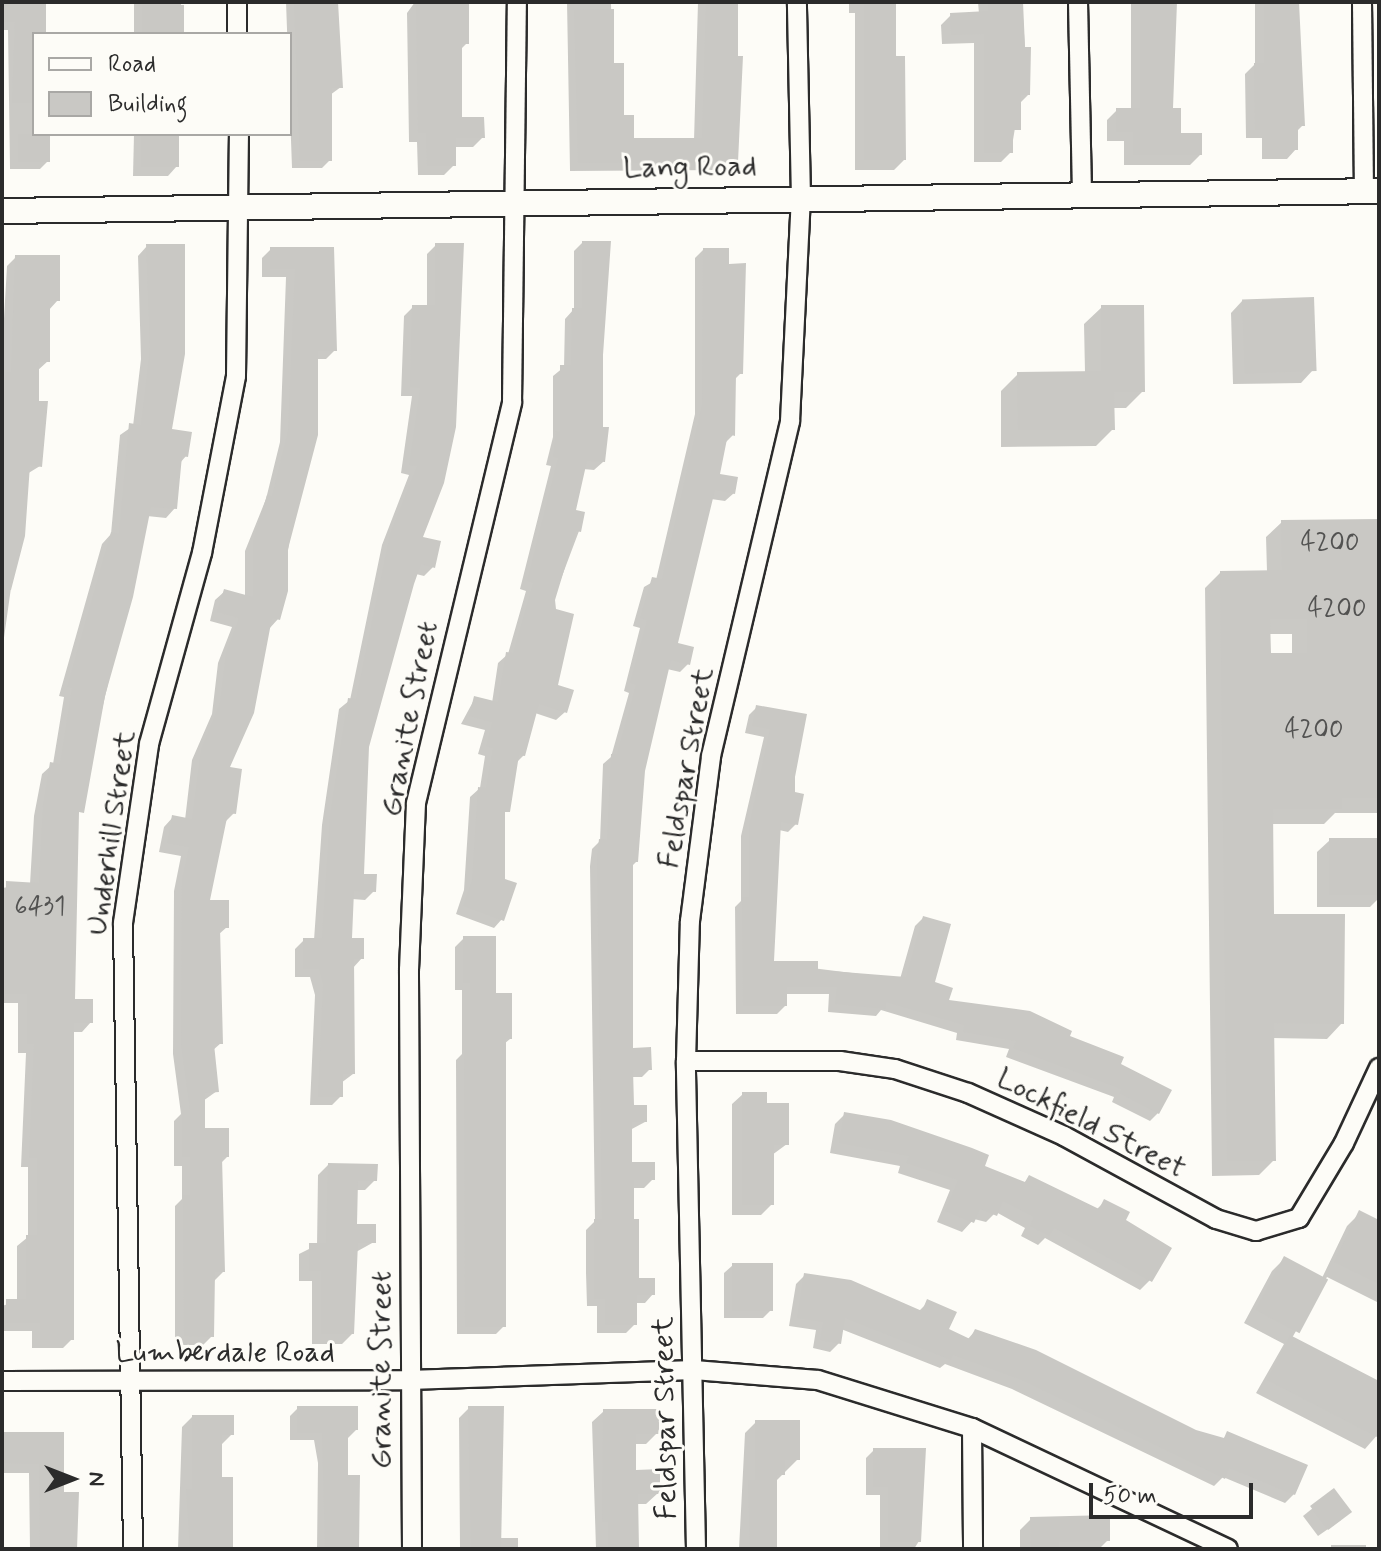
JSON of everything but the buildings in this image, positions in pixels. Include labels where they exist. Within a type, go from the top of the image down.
[{"type":"street","points":[[237,2],[237,32]]},
{"type":"street","name":"Granite Street","points":[[412,1549],[409,970],[416,803],[512,402],[518,202],[517,2]]},
{"type":"street","name":"Feldspar Street","points":[[696,1549],[686,1061],[690,921],[711,756],[790,421],[801,199],[797,2]]},
{"type":"street","points":[[1078,2],[1082,195]]},
{"type":"street","points":[[1362,2],[1372,191]]},
{"type":"street","name":"Underhill Street","points":[[133,1549],[123,923],[149,744],[202,553],[236,376],[239,136]]},
{"type":"street","name":"Lang Road","points":[[2,211],[239,205],[1372,191]]},
{"type":"street","name":"Lockfield Street","points":[[686,1061],[840,1061],[895,1069],[968,1093],[1064,1136],[1216,1219],[1256,1231],[1299,1218],[1344,1143],[1379,1068]]},
{"type":"street","name":"Lumberdale Road","points":[[2,1381],[409,1380],[694,1370],[818,1380],[972,1428],[1228,1549]]},
{"type":"street","points":[[972,1428],[973,1549]]}]
